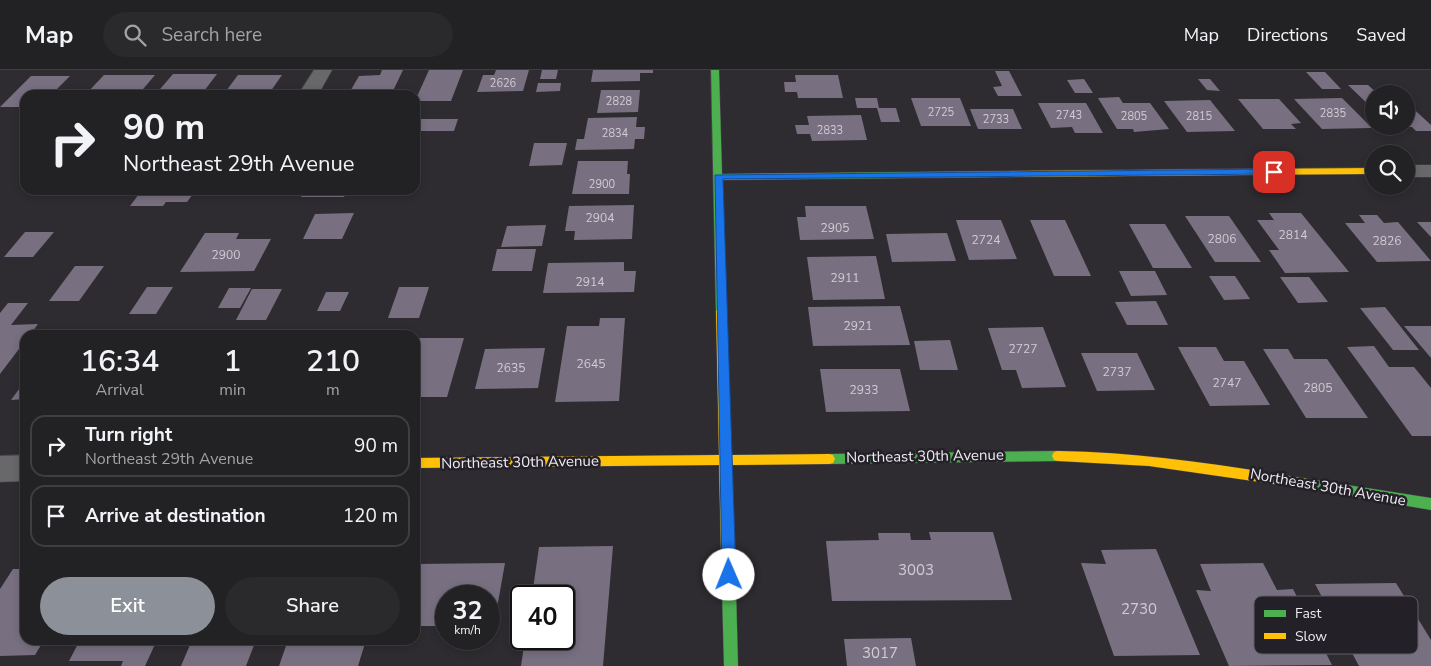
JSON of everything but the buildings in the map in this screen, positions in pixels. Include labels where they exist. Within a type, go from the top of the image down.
[{"type":"street","points":[[311,90],[323,70]]},
{"type":"street","points":[[716,70],[731,666]]},
{"type":"street","points":[[1415,171],[1431,170]]},
{"type":"street","points":[[718,177],[1365,171]]},
{"type":"street","name":"Northeast 30th Avenue","points":[[420,463],[1032,455],[1144,460],[1214,468],[1431,504]]},
{"type":"street","points":[[0,469],[20,468]]},
{"type":"traffic: fast","points":[[715,70],[721,311]]},
{"type":"traffic: fast","points":[[718,177],[1010,174]]},
{"type":"traffic: fast","points":[[829,459],[1058,456]]},
{"type":"traffic: fast","points":[[1302,483],[1431,504]]},
{"type":"traffic: fast","points":[[728,552],[731,666]]},
{"type":"traffic: slow","points":[[1010,174],[1365,171]]},
{"type":"traffic: slow","points":[[721,311],[728,552]]},
{"type":"traffic: slow","points":[[1058,456],[1088,456],[1149,461],[1211,468],[1302,483]]},
{"type":"traffic: slow","points":[[420,463],[829,459]]},
{"type":"route","points":[[729,575],[718,177],[1274,172]]}]
